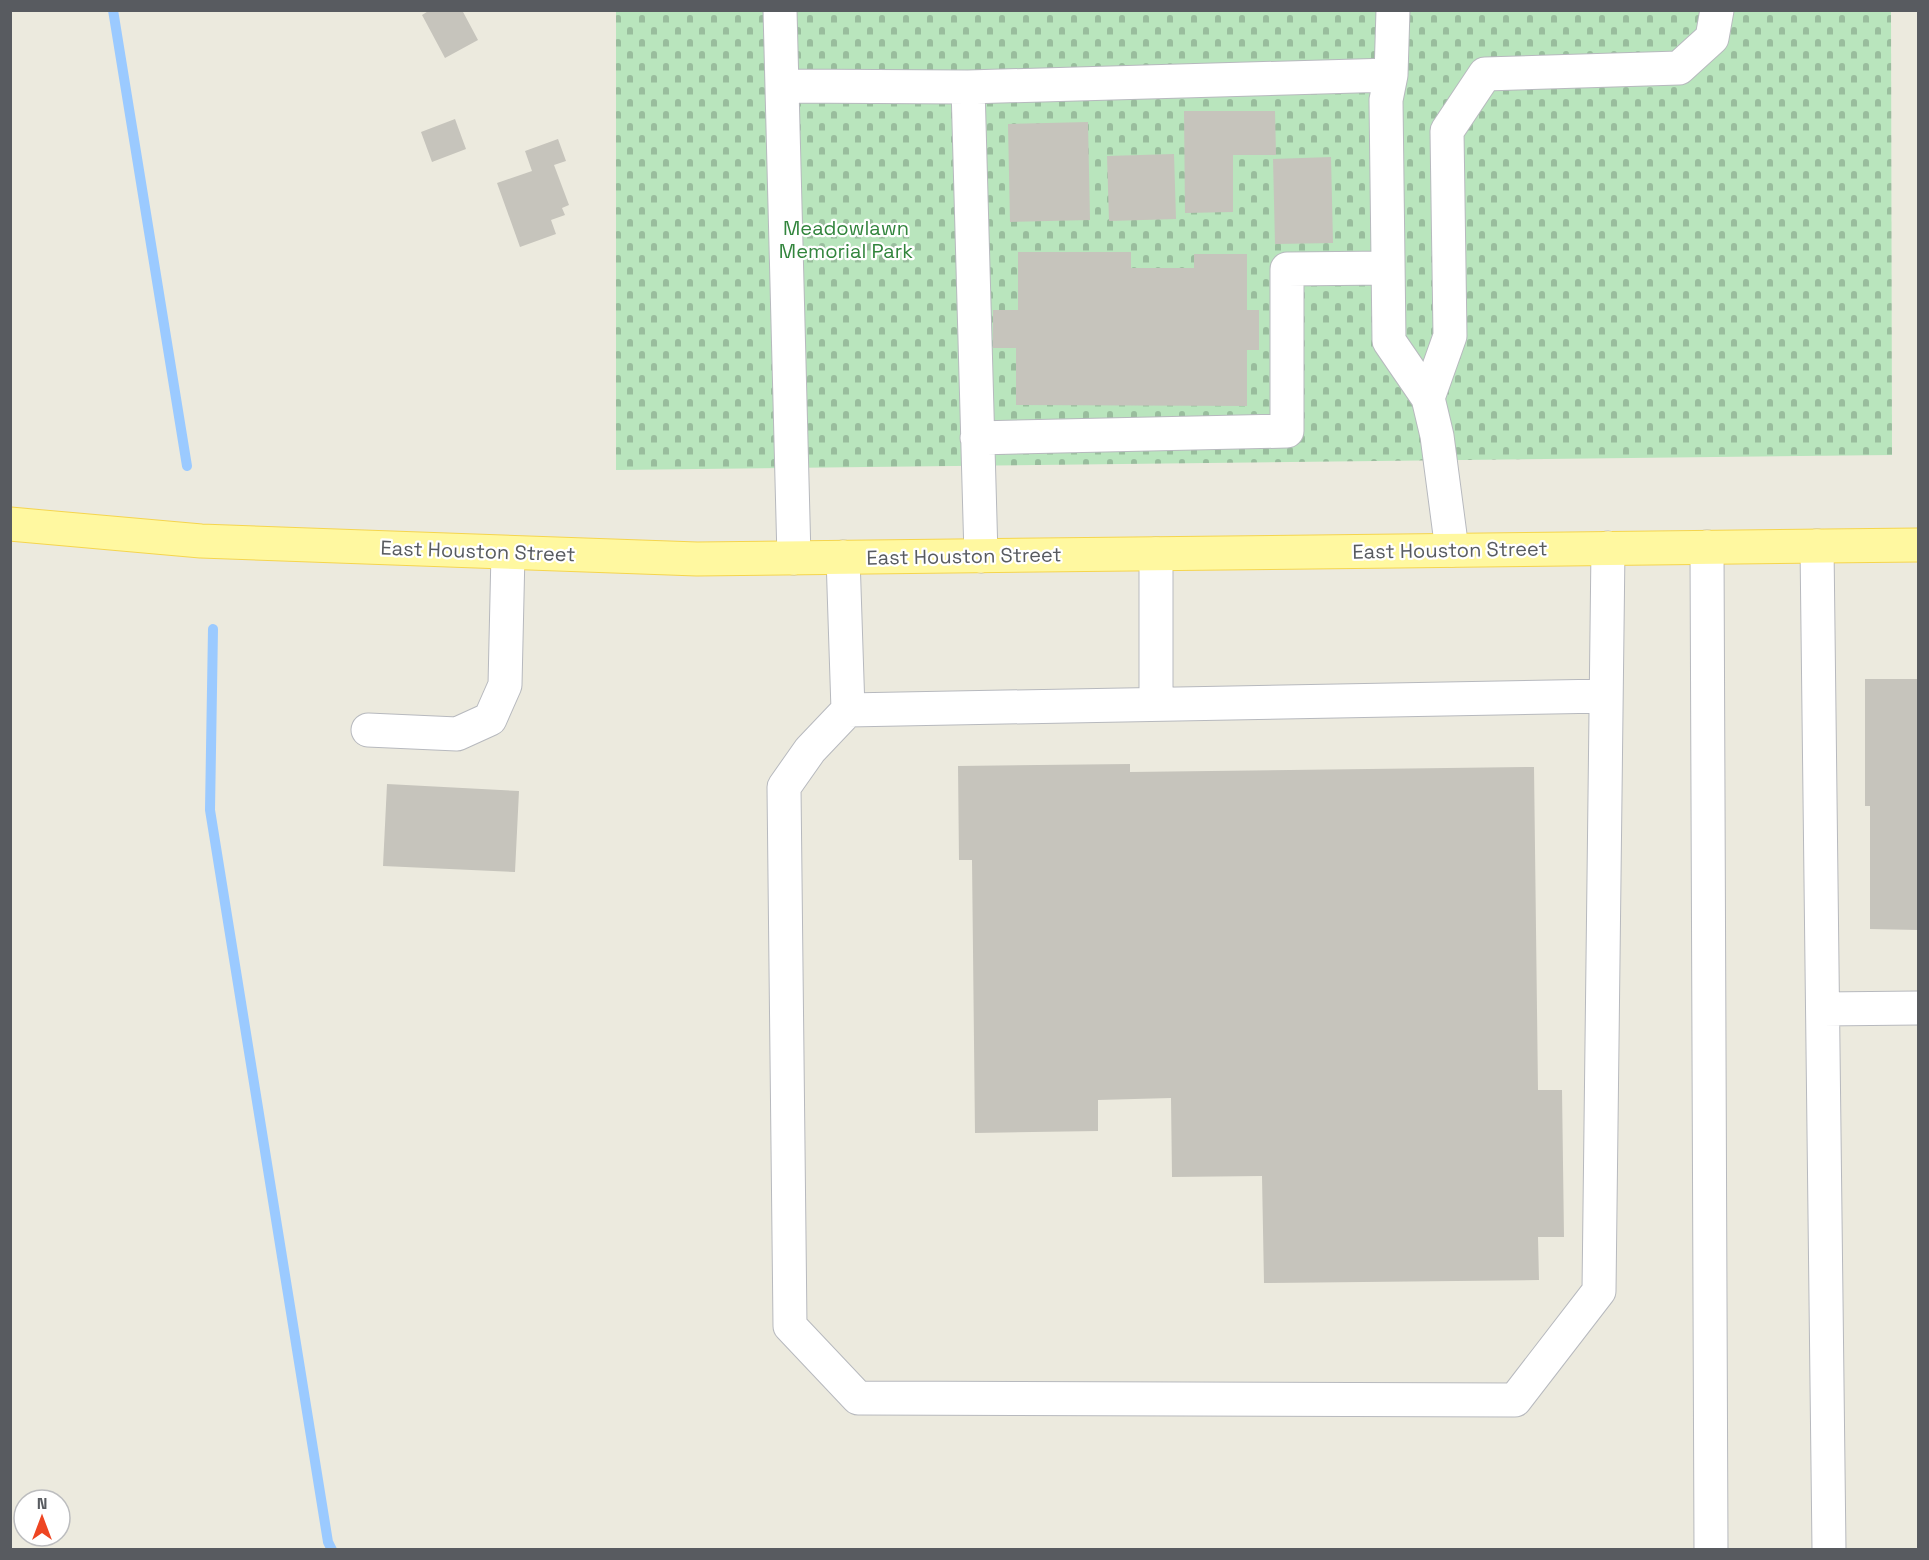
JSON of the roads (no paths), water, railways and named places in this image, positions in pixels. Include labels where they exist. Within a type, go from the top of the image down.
[{"type":"main road","name":"East Houston Street","points":[[10,524],[201,542],[697,559],[1918,545]]},
{"type":"lane","points":[[780,10],[794,558]]},
{"type":"lane","points":[[1393,10],[1391,75],[1386,99],[1389,341],[1428,398],[1437,436],[1452,550]]},
{"type":"lane","points":[[1428,398],[1450,336],[1447,131],[1485,74],[1679,68],[1712,38],[1717,10]]},
{"type":"lane","points":[[783,86],[968,87],[1391,75]]},
{"type":"lane","points":[[968,87],[981,556]]},
{"type":"lane","points":[[977,438],[1287,431],[1287,269],[1388,268]]},
{"type":"lane","points":[[1817,546],[1829,1550]]},
{"type":"lane","points":[[1707,547],[1711,1550]]},
{"type":"lane","points":[[1606,696],[848,710],[810,750],[784,787],[790,1326],[858,1398],[1515,1400],[1599,1292],[1608,548]]},
{"type":"lane","points":[[368,730],[457,734],[490,719],[505,685],[508,553]]},
{"type":"lane","points":[[1156,554],[1156,704]]},
{"type":"lane","points":[[843,557],[848,710]]},
{"type":"lane","points":[[1823,1009],[1918,1008]]},
{"type":"waterway","points":[[113,10],[187,466]]},
{"type":"waterway","points":[[213,629],[210,810],[328,1542],[332,1550]]},
{"type":"park label","name":"Meadowlawn Memorial Park","points":[[846,240]]}]
